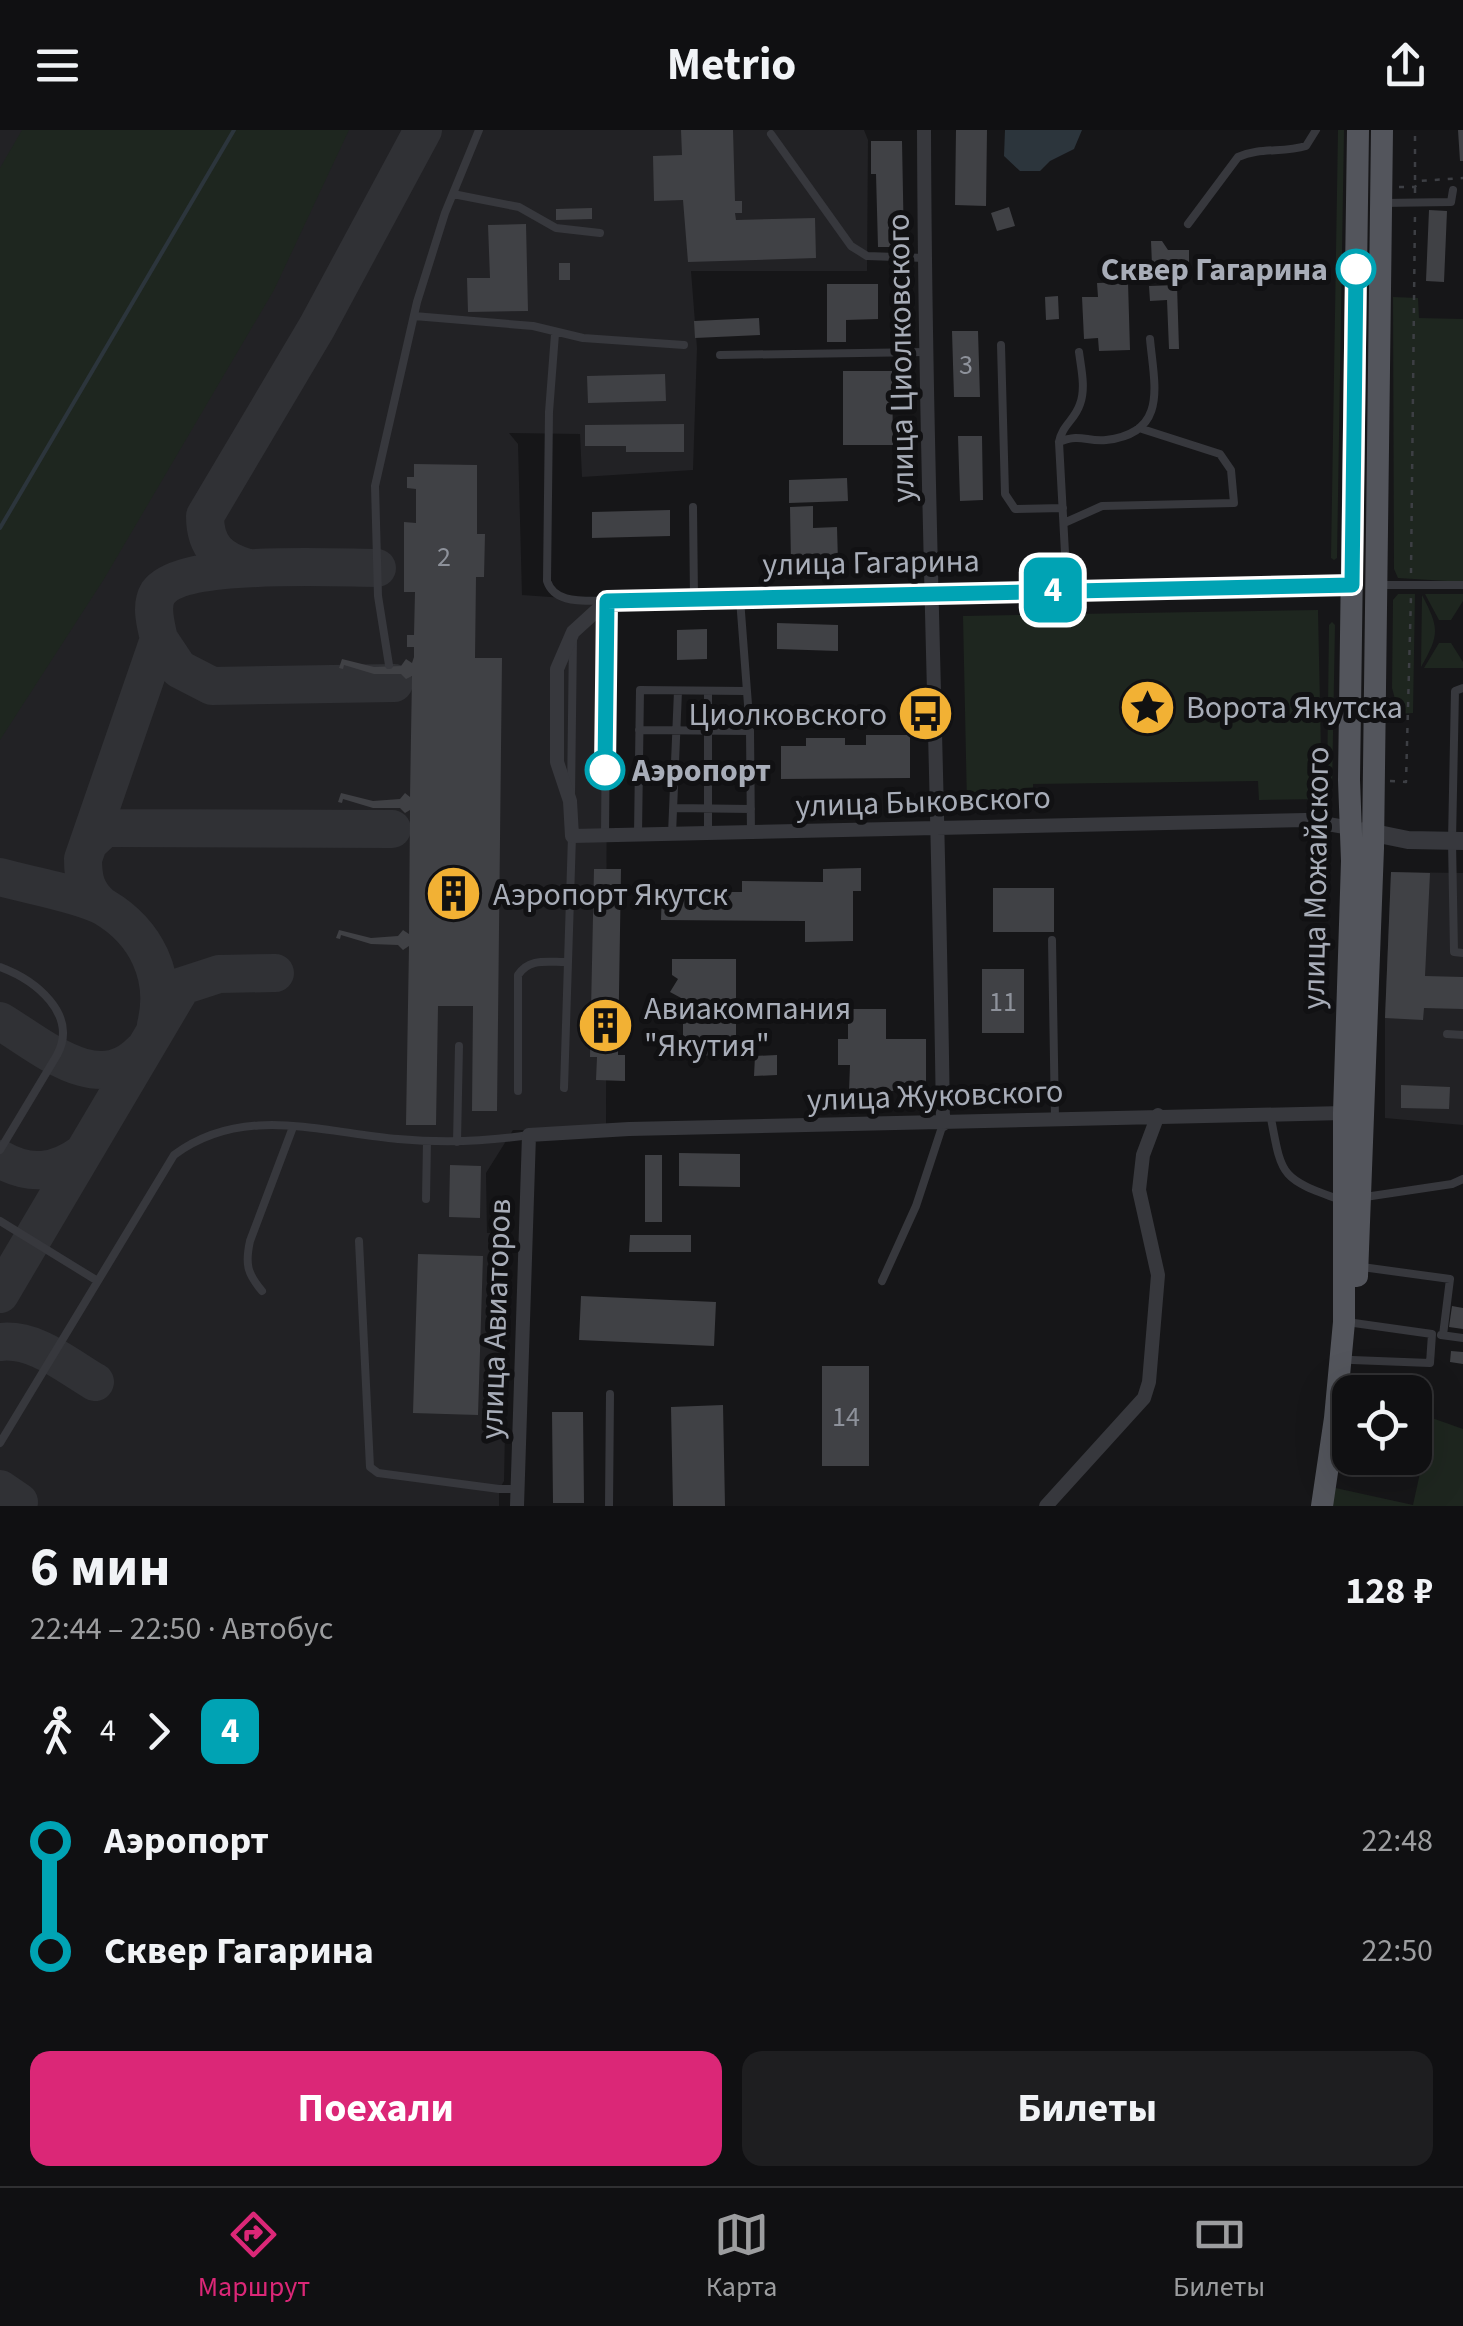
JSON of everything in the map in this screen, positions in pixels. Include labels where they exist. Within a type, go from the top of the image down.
[{"type":"main road","name":"улица Можайского","points":[[1322,1506],[1341,1359],[1352,1199],[1361,831],[1352,585],[1358,130]]},
{"type":"main road","name":"улица Можайского","points":[[1336,1506],[1352,1360],[1357,1267],[1344,1113],[1361,831],[1373,780],[1387,194],[1382,130]]},
{"type":"main road","name":"улица Гагарина","points":[[1352,585],[1376,585]]},
{"type":"street","name":"улица Циолковского","points":[[924,130],[943,1124]]},
{"type":"street","name":"улица Гагарина","points":[[607,601],[1352,585]]},
{"type":"street","points":[[572,836],[570,800],[557,762],[557,670],[573,632],[607,601]]},
{"type":"street","name":"улица Быковского","points":[[572,836],[1306,820],[1361,831]]},
{"type":"street","points":[[1361,831],[1408,840],[1457,841]]},
{"type":"street","name":"улица Жуковского","points":[[528,1135],[629,1129],[1344,1113]]},
{"type":"street","points":[[1046,1506],[1144,1398],[1149,1382],[1158,1275],[1138,1190],[1143,1155],[1158,1115]]},
{"type":"street","name":"улица Авиаторов","points":[[517,1506],[528,1135]]},
{"type":"lane","points":[[389,665],[378,596],[375,486],[414,316],[452,194],[479,130]]},
{"type":"lane","points":[[1188,224],[1238,157],[1250,152],[1290,151],[1306,146],[1316,130]]},
{"type":"lane","points":[[771,134],[850,246],[867,256],[925,258]]},
{"type":"lane","points":[[1387,194],[1414,202],[1451,202],[1453,190]]},
{"type":"lane","points":[[452,194],[520,208],[556,228],[600,234]]},
{"type":"lane","points":[[414,316],[684,345]]},
{"type":"lane","points":[[555,334],[549,412],[547,581],[550,592],[559,598],[607,601],[604,836]]},
{"type":"lane","points":[[1059,442],[1076,435],[1110,440],[1139,428],[1153,413],[1156,397],[1150,339]]},
{"type":"lane","points":[[1001,344],[1004,494],[1015,509],[1063,508]]},
{"type":"lane","points":[[720,355],[926,352]]},
{"type":"lane","points":[[1068,590],[1059,442],[1063,427],[1080,405],[1083,379],[1079,352]]},
{"type":"lane","points":[[1064,522],[1102,506],[1234,503],[1231,470],[1220,454],[1139,428]]},
{"type":"lane","points":[[692,507],[694,598]]},
{"type":"lane","points":[[1376,585],[1463,585]]},
{"type":"lane","points":[[740,598],[750,731],[750,834]]},
{"type":"lane","points":[[1463,688],[1456,691],[1454,952],[1463,953]]},
{"type":"lane","points":[[638,836],[640,690],[746,692]]},
{"type":"lane","points":[[672,834],[678,691]]},
{"type":"lane","points":[[708,692],[708,833]]},
{"type":"lane","points":[[639,730],[750,731]]},
{"type":"lane","points":[[674,808],[751,809]]},
{"type":"lane","points":[[564,1088],[572,836]]},
{"type":"lane","points":[[1052,940],[1054,1120]]},
{"type":"lane","points":[[518,1091],[518,975],[523,967],[536,962],[565,962]]},
{"type":"lane","points":[[0,966],[45,994],[65,1030],[64,1043],[0,1150]]},
{"type":"lane","points":[[1447,1034],[1463,1035]]},
{"type":"lane","points":[[457,1142],[460,1046]]},
{"type":"lane","points":[[1270,1113],[1278,1160],[1296,1184],[1352,1199],[1463,1179]]},
{"type":"lane","points":[[0,1442],[174,1155],[194,1141],[215,1131],[262,1124],[428,1141],[478,1143],[528,1135]]},
{"type":"lane","points":[[882,1282],[916,1206],[943,1124]]},
{"type":"lane","points":[[262,1291],[248,1274],[250,1241],[293,1127]]},
{"type":"lane","points":[[426,1199],[428,1141]]},
{"type":"lane","points":[[0,1221],[96,1280]]},
{"type":"lane","points":[[359,1241],[370,1467],[378,1474],[517,1489]]},
{"type":"lane","points":[[1357,1267],[1450,1279],[1442,1335]]},
{"type":"lane","points":[[1354,1323],[1463,1338]]},
{"type":"lane","points":[[1352,1360],[1430,1363],[1432,1334]]},
{"type":"lane","points":[[609,1506],[610,1394]]},
{"type":"path","points":[[1373,780],[1406,782],[1415,130]]},
{"type":"path","points":[[1387,194],[1415,187],[1419,181],[1463,178]]},
{"type":"shaded area","points":[[0,130],[864,130],[868,140],[867,271],[691,271],[697,348],[693,470],[582,477],[580,434],[509,433],[518,444],[522,595],[607,601],[606,1130],[513,1130],[486,1173],[487,1233],[509,1233],[504,1481],[499,1490],[499,1506],[0,1506]]},
{"type":"shaded area","points":[[22,130],[349,130],[274,290],[104,579],[0,740],[0,168]]},
{"type":"shaded area","points":[[1005,130],[1082,130],[1074,149],[1040,171],[1020,171],[1004,156]]},
{"type":"shaded area","points":[[1338,130],[1344,130],[1334,560],[1331,558]]},
{"type":"shaded area","points":[[1393,297],[1418,298],[1419,318],[1463,319],[1463,582],[1398,578],[1394,569]]},
{"type":"shaded area","points":[[1398,594],[1415,594],[1413,713],[1399,714],[1392,688],[1393,600]]},
{"type":"shaded area","points":[[1425,594],[1463,594],[1463,601],[1451,620],[1439,620]]},
{"type":"shaded area","points":[[1422,595],[1435,632],[1421,667]]},
{"type":"shaded area","name":"Ворота Якутска","points":[[1318,610],[1322,799],[1259,800],[1258,781],[1033,784],[1033,804],[967,805],[963,616]]},
{"type":"shaded area","points":[[1329,625],[1335,625],[1329,792]]},
{"type":"shaded area","points":[[1439,643],[1451,643],[1463,668],[1424,668]]},
{"type":"shaded area","points":[[1391,872],[1463,873],[1463,1125],[1385,1118]]},
{"type":"shaded area","points":[[1432,1418],[1463,1429],[1463,1506],[1326,1506],[1331,1487],[1413,1505],[1420,1475],[1432,1475]]},
{"type":"building","points":[[681,130],[733,130],[735,201],[742,201],[742,213],[735,213],[736,220],[815,218],[816,258],[688,262],[683,200],[654,201],[653,156],[682,155]]},
{"type":"building","points":[[956,130],[987,130],[986,206],[955,205]]},
{"type":"building","points":[[1458,130],[1463,130],[1463,161],[1460,161]]},
{"type":"building","points":[[871,141],[902,141],[904,247],[878,247]]},
{"type":"building","points":[[1009,207],[1015,226],[997,231],[991,213]]},
{"type":"building","points":[[592,208],[592,219],[556,220],[556,209]]},
{"type":"building","points":[[1429,210],[1447,211],[1444,282],[1426,281]]},
{"type":"building","points":[[526,224],[528,311],[468,312],[467,278],[490,278],[488,225]]},
{"type":"building","points":[[1151,241],[1162,241],[1168,250],[1189,250],[1189,265],[1152,265]]},
{"type":"building","points":[[559,263],[570,263],[570,280],[559,280]]},
{"type":"building","points":[[1128,282],[1130,350],[1099,351],[1098,338],[1084,339],[1082,297],[1098,297],[1097,283]]},
{"type":"building","points":[[827,284],[878,284],[878,319],[846,320],[846,342],[827,342]]},
{"type":"building","points":[[1177,285],[1179,349],[1169,349],[1167,300],[1150,301],[1149,286]]},
{"type":"building","points":[[1058,296],[1059,319],[1046,320],[1045,297]]},
{"type":"building","points":[[759,318],[760,335],[695,338],[694,321]]},
{"type":"building","points":[[952,331],[978,331],[980,397],[954,397]]},
{"type":"building","points":[[843,371],[892,371],[893,445],[843,445]]},
{"type":"building","points":[[665,374],[666,401],[588,403],[587,376]]},
{"type":"building","points":[[684,424],[684,452],[626,452],[626,446],[585,446],[585,425]]},
{"type":"building","points":[[958,436],[982,436],[983,500],[960,501]]},
{"type":"building","name":"Аэропорт Якутск","points":[[414,464],[477,465],[477,534],[485,534],[484,577],[476,577],[475,658],[502,658],[497,1111],[472,1111],[473,1006],[438,1006],[436,1125],[406,1125],[409,946],[403,950],[398,945],[371,944],[341,935],[336,938],[339,930],[371,938],[398,936],[403,930],[409,934],[410,810],[405,813],[400,808],[373,808],[343,799],[338,802],[341,793],[373,801],[400,799],[405,793],[410,797],[412,676],[406,679],[401,674],[374,674],[344,665],[339,668],[342,659],[374,667],[401,666],[406,659],[412,663],[414,647],[407,647],[407,635],[414,635],[415,592],[404,592],[404,522],[416,523],[416,489],[407,488],[407,477],[414,477]]},
{"type":"building","points":[[847,478],[848,501],[789,503],[789,480]]},
{"type":"building","points":[[813,506],[813,528],[837,527],[838,562],[791,564],[790,507]]},
{"type":"building","points":[[670,510],[670,536],[592,538],[592,512]]},
{"type":"building","points":[[777,623],[838,625],[838,651],[777,649]]},
{"type":"building","points":[[707,629],[707,659],[677,660],[677,630]]},
{"type":"building","points":[[866,735],[910,735],[910,778],[781,779],[781,746],[806,746],[806,738],[845,738],[845,745],[866,745]]},
{"type":"building","points":[[861,868],[861,891],[853,891],[853,941],[805,942],[805,921],[661,920],[662,889],[742,892],[742,881],[823,882],[823,869]]},
{"type":"building","points":[[594,869],[621,869],[618,1055],[625,1055],[625,1081],[596,1080],[597,1057],[590,1057]]},
{"type":"building","points":[[1391,872],[1430,873],[1425,976],[1463,977],[1463,1009],[1424,1008],[1423,1020],[1385,1018]]},
{"type":"building","points":[[993,888],[1054,888],[1054,932],[993,932]]},
{"type":"building","points":[[672,959],[736,959],[736,1055],[683,1056],[683,999],[670,992],[678,979],[672,975]]},
{"type":"building","points":[[982,969],[1024,969],[1024,1033],[982,1033]]},
{"type":"building","points":[[848,1009],[886,1009],[886,1039],[926,1039],[926,1091],[849,1091],[850,1065],[838,1065],[838,1039],[848,1039]]},
{"type":"building","points":[[777,1055],[777,1075],[754,1076],[755,1056]]},
{"type":"building","points":[[1401,1085],[1450,1087],[1449,1109],[1401,1108]]},
{"type":"building","points":[[679,1153],[740,1154],[740,1187],[679,1186]]},
{"type":"building","points":[[645,1155],[662,1155],[662,1222],[645,1222]]},
{"type":"building","points":[[450,1165],[481,1166],[480,1218],[449,1217]]},
{"type":"building","points":[[630,1235],[691,1235],[691,1252],[629,1252]]},
{"type":"building","points":[[418,1254],[483,1256],[478,1415],[413,1413]]},
{"type":"building","points":[[581,1296],[716,1302],[714,1346],[579,1340]]},
{"type":"building","points":[[1452,1306],[1463,1308],[1463,1329],[1449,1327]]},
{"type":"building","points":[[1451,1351],[1463,1352],[1463,1364],[1450,1362]]},
{"type":"building","points":[[822,1366],[869,1366],[869,1466],[822,1466]]},
{"type":"building","points":[[723,1405],[725,1506],[673,1506],[671,1407]]},
{"type":"building","points":[[552,1412],[583,1412],[584,1503],[553,1503]]},
{"type":"waterway","points":[[0,528],[234,130]]},
{"type":"taxiway","points":[[248,568],[216,551],[208,536],[205,516],[317,327],[423,130]]},
{"type":"taxiway","points":[[101,905],[86,885],[83,859],[159,639],[154,610],[158,593],[173,582],[227,570],[377,568]]},
{"type":"taxiway","points":[[159,639],[179,669],[212,686],[394,683]]},
{"type":"taxiway","points":[[89,843],[105,828],[392,829]]},
{"type":"taxiway","points":[[0,877],[94,902],[132,929],[156,973],[156,1025]]},
{"type":"taxiway","points":[[0,1294],[182,986],[219,974],[275,973]]},
{"type":"taxiway","points":[[0,1021],[52,1054],[89,1069],[107,1070],[125,1064],[142,1051]]},
{"type":"taxiway","points":[[0,1159],[21,1168],[42,1170],[63,1165],[83,1153]]},
{"type":"taxiway","points":[[0,1342],[38,1348],[95,1382]]},
{"type":"taxiway","points":[[0,1489],[19,1502]]},
{"type":"bus line","name":"4","points":[[605,770],[607,601],[1352,585],[1356,269]]},
{"type":"place","name":"Сквер Гагарина","points":[[1356,269]]},
{"type":"place","name":"Ворота Якутска","points":[[1147,707]]},
{"type":"place","name":"Циолковского","points":[[926,714]]},
{"type":"place","name":"Аэропорт","points":[[605,770]]},
{"type":"place","name":"Аэропорт Якутск","points":[[454,894]]},
{"type":"place","name":"Авиакомпания \"Якутия\"","points":[[605,1026]]}]
